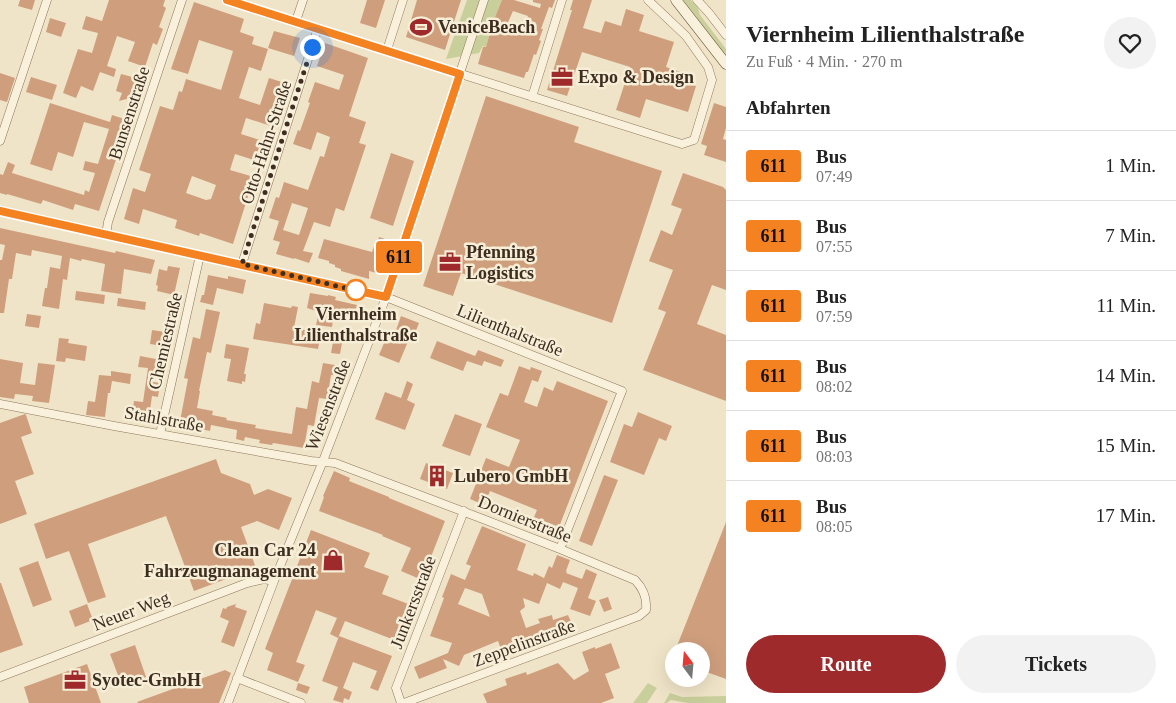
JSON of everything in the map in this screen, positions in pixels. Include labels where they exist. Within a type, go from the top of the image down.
[{"type":"main road","points":[[671,0],[688,17]]},
{"type":"main road","points":[[676,0],[726,64]]},
{"type":"street","points":[[0,141],[47,0]]},
{"type":"street","name":"Bunsenstraße","points":[[106,235],[108,222],[182,0]]},
{"type":"street","points":[[227,0],[682,144],[694,140],[712,80],[708,67],[686,36],[648,0]]},
{"type":"street","points":[[296,21],[303,0]]},
{"type":"street","points":[[387,50],[403,0]]},
{"type":"street","name":"Wiesenstraße","points":[[228,703],[386,297],[484,0]]},
{"type":"street","points":[[532,97],[562,0]]},
{"type":"street","points":[[697,0],[726,35]]},
{"type":"street","name":"Otto-Hahn-Straße","points":[[242,264],[318,28]]},
{"type":"street","name":"Lilienthalstraße","points":[[0,211],[386,297],[622,391],[560,548]]},
{"type":"street","name":"Chemiestraße","points":[[160,434],[200,256]]},
{"type":"street","name":"Stahlstraße","points":[[0,404],[311,461],[323,461]]},
{"type":"street","name":"Dornierstraße","points":[[323,461],[335,463],[464,511],[560,548],[635,580],[640,586],[646,603]]},
{"type":"street","name":"Junkersstraße","points":[[402,703],[396,688],[464,511]]},
{"type":"street","name":"Neuer Weg","points":[[0,677],[247,583],[264,579],[274,581]]},
{"type":"street","name":"Zeppelinstraße","points":[[402,703],[639,616],[646,610],[646,603]]},
{"type":"street","points":[[237,678],[300,703]]},
{"type":"green space","points":[[467,0],[502,0],[486,47],[483,46],[479,53],[446,59]]},
{"type":"green space","points":[[681,0],[691,0],[698,8],[700,15],[726,49],[726,56]]},
{"type":"green space","points":[[648,683],[657,688],[647,703],[633,703]]},
{"type":"green space","points":[[670,693],[682,697],[726,696],[726,703],[688,703],[671,700],[664,703]]},
{"type":"building","points":[[20,0],[35,0],[32,10],[18,6]]},
{"type":"building","points":[[109,0],[165,0],[163,6],[166,8],[159,27],[163,29],[157,45],[153,43],[145,67],[128,61],[135,42],[117,36],[107,66],[116,69],[114,77],[100,72],[93,91],[81,86],[76,98],[63,93],[78,49],[92,53],[98,33],[82,29],[86,16],[102,21]]},
{"type":"building","points":[[367,0],[385,0],[376,28],[360,23]]},
{"type":"building","points":[[417,0],[461,0],[445,50],[406,37]]},
{"type":"building","points":[[502,0],[514,0],[540,8],[541,4],[533,2],[533,0],[555,0],[552,8],[549,7],[541,29],[543,29],[539,40],[541,41],[524,78],[478,64],[483,47],[486,47]],"holes":[[[513,11],[528,16],[523,32],[506,27]]]},
{"type":"building","points":[[573,0],[592,0],[583,28],[601,33],[605,21],[621,26],[626,9],[644,15],[639,31],[674,42],[666,67],[687,74],[684,83],[696,86],[688,112],[646,99],[640,118],[616,110],[630,67],[582,52],[567,96],[547,90],[572,10],[570,10]]},
{"type":"building","points":[[194,2],[244,19],[240,32],[254,37],[252,44],[268,49],[261,71],[249,67],[239,98],[260,105],[269,78],[285,83],[271,126],[246,118],[241,134],[266,142],[260,162],[235,154],[230,170],[254,177],[233,244],[200,233],[199,236],[175,228],[177,220],[143,209],[139,224],[124,219],[133,188],[145,192],[151,174],[139,170],[160,106],[173,110],[179,91],[182,92],[186,79],[221,90],[233,51],[199,40],[188,74],[171,69]],"holes":[[[192,176],[216,185],[211,199],[206,200],[186,193]]]},
{"type":"building","points":[[50,18],[66,23],[61,37],[46,32]]},
{"type":"building","points":[[274,31],[300,38],[294,56],[268,48]]},
{"type":"building","points":[[325,43],[368,58],[349,116],[366,122],[359,143],[366,145],[344,211],[336,208],[330,227],[314,222],[303,251],[313,253],[309,263],[276,254],[280,242],[273,240],[279,221],[269,218],[276,197],[279,198],[284,182],[308,190],[320,156],[324,157],[330,137],[317,132],[311,150],[293,144],[310,103],[308,102],[315,82],[339,90],[344,75],[317,66]],"holes":[[[292,203],[308,208],[299,235],[283,230]]]},
{"type":"building","points":[[0,73],[15,78],[7,102],[0,100]]},
{"type":"building","points":[[121,74],[140,79],[134,97],[119,101],[122,93],[116,91]]},
{"type":"building","points":[[31,77],[57,85],[52,100],[26,92]]},
{"type":"building","points":[[486,96],[579,127],[574,142],[662,171],[612,323],[461,273],[453,296],[423,286]]},
{"type":"building","points":[[50,103],[110,122],[112,115],[131,121],[128,130],[126,129],[99,211],[75,204],[73,210],[43,200],[41,204],[0,193],[0,174],[3,175],[8,162],[15,165],[12,173],[84,195],[85,190],[89,192],[95,173],[83,170],[85,161],[98,164],[109,129],[84,122],[73,157],[58,152],[52,171],[30,164]]},
{"type":"building","points":[[714,103],[726,107],[726,128],[723,139],[726,140],[726,162],[704,155],[707,146],[701,144]]},
{"type":"building","points":[[391,153],[414,161],[393,226],[370,218]]},
{"type":"building","points":[[683,173],[723,187],[726,190],[726,290],[712,285],[697,324],[726,335],[726,401],[643,370],[666,312],[658,309],[673,270],[649,261],[661,230],[672,235],[682,209],[671,205]]},
{"type":"building","points":[[0,228],[155,260],[151,274],[124,269],[121,294],[101,291],[105,264],[70,258],[67,280],[63,279],[59,309],[42,306],[50,267],[60,269],[62,256],[32,250],[31,256],[16,253],[12,279],[9,279],[4,313],[0,313],[0,260],[2,260],[5,245],[0,244]]},
{"type":"building","points":[[379,237],[391,241],[381,274],[369,271],[369,279],[341,271],[335,265],[329,263],[329,261],[318,258],[324,239],[372,252]]},
{"type":"building","points":[[168,266],[180,268],[174,295],[157,291],[158,286],[156,285],[159,269],[167,271]]},
{"type":"building","points":[[208,275],[228,279],[228,276],[246,280],[243,294],[217,288],[213,305],[200,302],[202,295],[204,295]]},
{"type":"building","points":[[76,291],[105,295],[104,304],[75,300]]},
{"type":"building","points":[[310,293],[336,297],[335,300],[357,305],[354,316],[338,312],[337,315],[334,315],[332,327],[316,325],[319,312],[307,308]]},
{"type":"building","points":[[118,298],[146,302],[145,310],[117,306]]},
{"type":"building","points":[[264,303],[291,308],[292,306],[298,307],[294,328],[321,333],[318,349],[253,339],[256,323],[260,324]]},
{"type":"building","points":[[206,309],[220,312],[211,353],[207,352],[197,408],[213,411],[212,415],[227,418],[226,420],[256,425],[255,428],[292,434],[296,407],[307,409],[312,381],[319,383],[323,363],[335,365],[333,375],[331,375],[327,399],[319,398],[314,426],[308,425],[304,448],[273,443],[272,445],[259,443],[260,440],[245,437],[244,441],[236,439],[237,430],[211,425],[210,431],[200,429],[201,425],[180,421],[188,379],[184,378],[193,337],[200,339]]},
{"type":"building","points":[[27,314],[41,316],[39,328],[25,326]]},
{"type":"building","points":[[401,316],[419,323],[415,333],[412,332],[399,363],[379,355],[389,331],[395,333]]},
{"type":"building","points":[[152,330],[172,333],[170,347],[150,344]]},
{"type":"building","points":[[59,338],[69,339],[68,343],[87,346],[85,361],[66,358],[65,362],[56,361]]},
{"type":"building","points":[[437,341],[475,356],[478,350],[504,360],[501,367],[484,361],[482,366],[467,361],[463,371],[430,358]]},
{"type":"building","points":[[333,342],[342,343],[340,354],[331,353]]},
{"type":"building","points":[[226,344],[249,348],[244,374],[246,374],[245,382],[242,381],[242,384],[227,381],[231,359],[224,358]]},
{"type":"building","points":[[140,356],[156,359],[153,382],[160,383],[158,397],[152,396],[149,418],[132,415],[134,401],[143,402],[148,368],[138,367]]},
{"type":"building","points":[[0,359],[23,363],[20,383],[35,385],[38,363],[55,365],[49,403],[32,401],[33,396],[15,394],[14,399],[0,397]]},
{"type":"building","points":[[519,366],[530,370],[531,367],[542,371],[538,382],[532,380],[524,402],[537,407],[544,387],[553,391],[557,381],[608,401],[559,527],[534,517],[537,510],[490,491],[484,505],[470,499],[486,458],[509,467],[520,440],[486,427],[500,393],[508,396]]},
{"type":"building","points":[[111,371],[131,374],[130,384],[112,381],[110,393],[108,393],[105,417],[86,415],[88,401],[95,402],[99,375],[111,376]]},
{"type":"building","points":[[407,381],[413,384],[407,400],[415,404],[405,430],[375,419],[385,392],[401,398]]},
{"type":"building","points":[[638,412],[672,426],[666,441],[659,438],[644,475],[610,462],[624,424],[632,427]]},
{"type":"building","points":[[25,414],[32,433],[21,437],[34,474],[15,481],[27,514],[0,524],[0,423]]},
{"type":"building","points":[[455,414],[482,424],[470,456],[442,446]]},
{"type":"building","points":[[216,459],[221,473],[250,484],[254,495],[268,489],[292,498],[279,530],[257,521],[241,527],[256,568],[194,591],[166,516],[88,544],[106,597],[88,603],[69,551],[46,559],[34,524]]},
{"type":"building","name":"Lubero GmbH","points":[[426,463],[453,473],[447,489],[420,479]]},
{"type":"building","points":[[334,471],[350,478],[349,481],[445,521],[422,580],[401,571],[411,548],[383,535],[319,511],[323,496]]},
{"type":"building","points":[[604,475],[618,480],[592,546],[579,541]]},
{"type":"building","points":[[726,522],[726,679],[710,673],[710,642],[679,642]]},
{"type":"building","points":[[482,526],[526,544],[517,570],[533,576],[534,573],[544,578],[549,566],[552,568],[557,555],[570,560],[566,573],[582,579],[586,569],[597,574],[588,598],[596,601],[590,616],[570,609],[578,588],[563,582],[560,589],[547,583],[539,604],[523,598],[525,607],[520,611],[526,628],[540,623],[538,619],[552,615],[553,620],[568,615],[572,624],[546,634],[536,640],[538,643],[530,646],[528,642],[502,652],[498,641],[464,655],[459,666],[443,659],[447,668],[419,679],[414,667],[448,653],[452,643],[430,636],[451,574],[465,580],[471,566],[466,564]],"holes":[[[465,588],[482,594],[490,617],[458,604]]]},
{"type":"building","points":[[311,530],[370,553],[364,567],[389,576],[382,594],[411,605],[397,641],[345,621],[338,638],[330,634],[337,618],[316,610],[296,662],[305,665],[298,682],[267,670],[273,653],[265,649]]},
{"type":"building","points":[[38,561],[52,600],[33,607],[19,568]]},
{"type":"building","points":[[0,583],[23,645],[0,653]]},
{"type":"building","points":[[608,597],[612,609],[604,612],[599,600]]},
{"type":"building","points":[[87,604],[93,620],[75,627],[69,611]]},
{"type":"building","points":[[236,604],[235,607],[247,611],[234,647],[221,642],[229,621],[220,617],[223,608],[226,609]]},
{"type":"building","points":[[339,636],[392,656],[378,691],[370,688],[377,671],[353,662],[343,688],[352,692],[349,700],[344,698],[343,703],[333,700],[338,687],[322,681]]},
{"type":"building","points":[[611,643],[620,668],[605,674],[614,698],[601,703],[487,703],[483,694],[507,685],[505,679],[526,672],[527,675],[558,663],[574,680],[589,671],[582,652]]},
{"type":"building","points":[[135,645],[146,677],[122,686],[110,654]]},
{"type":"building","points":[[87,664],[101,703],[29,703],[24,687]]},
{"type":"building","points":[[225,670],[231,673],[219,703],[137,702]]},
{"type":"building","points":[[298,683],[310,687],[307,694],[296,690]]},
{"type":"bus line","name":"611","points":[[0,211],[386,297],[460,74],[227,0]]},
{"type":"place","name":"VeniceBeach","points":[[421,27]]},
{"type":"place","name":"Expo & Design","points":[[562,77]]},
{"type":"place","name":"Pfenning Logistics","points":[[450,262]]},
{"type":"place","name":"Viernheim Lilienthalstraße","points":[[356,290]]},
{"type":"place","name":"Lubero GmbH","points":[[437,476]]},
{"type":"place","name":"Clean Car 24 Fahrzeugmanagement","points":[[333,560]]},
{"type":"place","name":"Syotec-GmbH","points":[[75,680]]},
{"type":"route","points":[[312,47],[242,264],[363,292],[356,290]]}]
